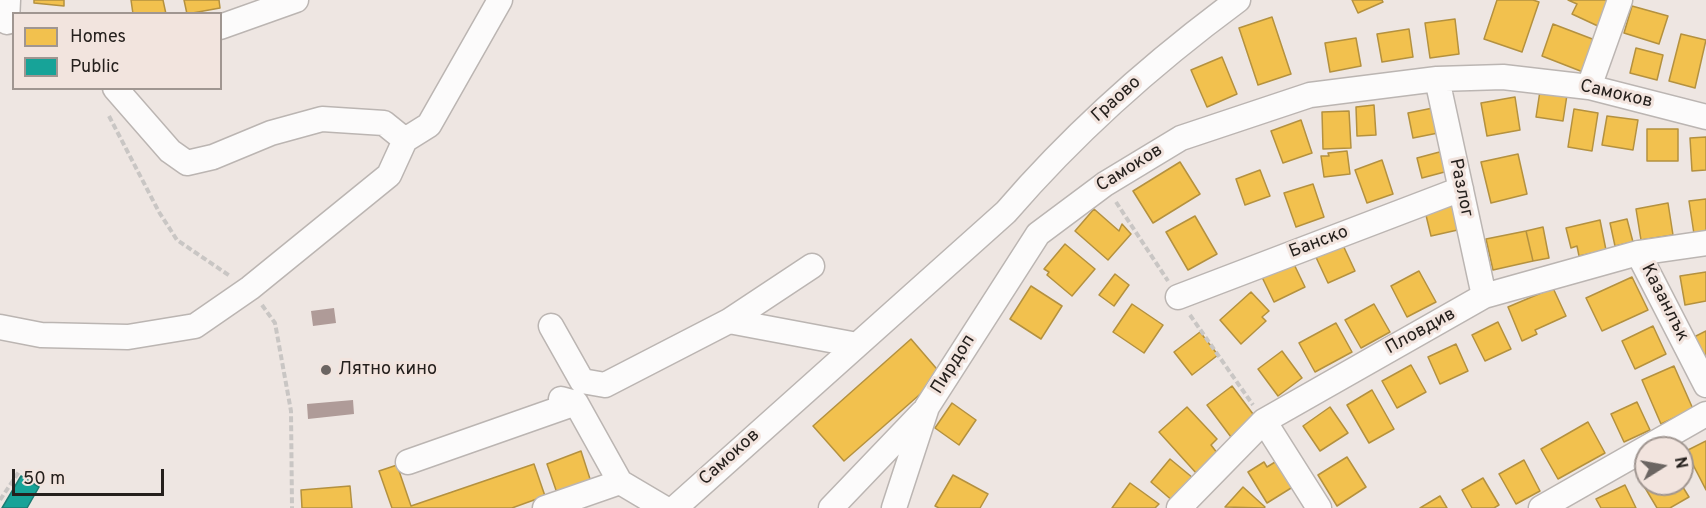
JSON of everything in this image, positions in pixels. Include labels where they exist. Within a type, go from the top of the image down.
[{"type":"street","points":[[222,26],[296,0]]},
{"type":"street","points":[[0,327],[41,335],[128,337],[195,326],[250,288],[389,175],[405,140],[429,125],[500,0]]},
{"type":"street","name":"Граово","points":[[1006,212],[1041,170],[1116,100],[1238,0]]},
{"type":"street","points":[[1589,87],[1620,0]]},
{"type":"street","name":"Самоков","points":[[1038,234],[1105,184],[1181,138],[1310,95],[1437,79],[1503,77],[1589,87],[1706,117]]},
{"type":"street","name":"Разлог","points":[[1437,79],[1484,296]]},
{"type":"street","points":[[118,90],[170,151],[187,163],[213,156],[271,133],[322,119],[384,123],[405,140]]},
{"type":"street","name":"Банско","points":[[1178,297],[1461,189]]},
{"type":"street","points":[[1006,212],[1038,234]]},
{"type":"street","name":"Самоков","points":[[675,508],[1006,212]]},
{"type":"street","name":"Пирдоп","points":[[894,508],[927,407],[1038,234]]},
{"type":"street","name":"Пловдив","points":[[1179,508],[1264,421],[1484,296],[1638,253],[1706,243]]},
{"type":"street","name":"Казанлък","points":[[1638,253],[1706,385]]},
{"type":"street","points":[[551,326],[582,381],[605,385],[729,321],[812,266]]},
{"type":"street","points":[[729,321],[857,345]]},
{"type":"street","points":[[550,396],[576,404],[620,482],[664,508]]},
{"type":"street","points":[[408,462],[576,404]]},
{"type":"street","points":[[831,508],[927,407]]},
{"type":"street","points":[[1541,508],[1706,414]]},
{"type":"street","points":[[1264,421],[1319,508]]},
{"type":"street","points":[[545,508],[620,482]]},
{"type":"path","points":[[0,500],[20,470]]},
{"type":"building: Homes","points":[[34,0],[64,0],[64,6],[34,3]]},
{"type":"building: Homes","points":[[131,0],[163,0],[166,12],[133,12]]},
{"type":"building: Homes","points":[[184,0],[219,0],[220,8],[187,12]]},
{"type":"building: Homes","points":[[1352,0],[1382,0],[1383,2],[1358,13]]},
{"type":"building: Homes","points":[[1497,0],[1539,2],[1522,52],[1484,39]]},
{"type":"building: Homes","points":[[1568,0],[1613,0],[1600,27],[1572,14],[1577,4]]},
{"type":"building: Homes","points":[[1632,6],[1668,16],[1659,44],[1624,33]]},
{"type":"building: Homes","points":[[1272,17],[1291,74],[1258,85],[1239,28]]},
{"type":"building: Homes","points":[[1455,19],[1459,54],[1430,58],[1425,23]]},
{"type":"building: Homes","points":[[1553,24],[1595,40],[1583,72],[1542,56]]},
{"type":"building: Homes","points":[[1409,29],[1413,57],[1382,62],[1377,34]]},
{"type":"building: Homes","points":[[1681,34],[1706,40],[1695,88],[1669,81]]},
{"type":"building: Homes","points":[[1356,38],[1361,66],[1330,72],[1325,43]]},
{"type":"building: Homes","points":[[1636,48],[1663,55],[1657,80],[1630,73]]},
{"type":"building: Homes","points":[[1222,57],[1237,94],[1207,107],[1191,70]]},
{"type":"building: Homes","points":[[1540,91],[1567,95],[1563,121],[1536,117]]},
{"type":"building: Homes","points":[[1515,97],[1520,130],[1487,136],[1481,103]]},
{"type":"building: Homes","points":[[1374,105],[1376,135],[1357,136],[1356,107]]},
{"type":"building: Homes","points":[[1438,107],[1443,132],[1413,138],[1408,113]]},
{"type":"building: Homes","points":[[1574,109],[1598,113],[1592,151],[1568,147]]},
{"type":"building: Homes","points":[[1349,111],[1351,148],[1323,149],[1322,112]]},
{"type":"building: Homes","points":[[1607,116],[1638,120],[1633,150],[1602,145]]},
{"type":"building: Homes","points":[[1301,120],[1312,153],[1283,163],[1271,131]]},
{"type":"building: Homes","points":[[1647,129],[1678,129],[1678,161],[1647,161]]},
{"type":"building: Homes","points":[[1706,137],[1706,170],[1692,171],[1690,138]]},
{"type":"building: Homes","points":[[1447,150],[1452,170],[1422,178],[1417,158]]},
{"type":"building: Homes","points":[[1347,151],[1350,174],[1324,177],[1321,156]]},
{"type":"building: Homes","points":[[1518,154],[1527,194],[1491,203],[1481,162]]},
{"type":"building: Homes","points":[[1382,160],[1393,194],[1367,203],[1355,170]]},
{"type":"building: Homes","points":[[1180,162],[1200,194],[1153,223],[1133,191]]},
{"type":"building: Homes","points":[[1260,170],[1270,196],[1245,205],[1236,179]]},
{"type":"building: Homes","points":[[1313,184],[1324,217],[1296,227],[1284,193]]},
{"type":"building: Homes","points":[[1706,199],[1706,232],[1694,234],[1689,201]]},
{"type":"building: Homes","points":[[1456,200],[1462,229],[1431,236],[1424,207]]},
{"type":"building: Homes","points":[[1668,203],[1673,235],[1641,240],[1636,209]]},
{"type":"building: Homes","points":[[1094,209],[1119,231],[1122,224],[1131,234],[1108,260],[1075,231]]},
{"type":"building: Homes","points":[[1195,216],[1217,254],[1188,270],[1166,232]]},
{"type":"building: Homes","points":[[1627,219],[1633,242],[1615,246],[1610,223]]},
{"type":"building: Homes","points":[[1600,220],[1606,250],[1579,256],[1577,246],[1571,248],[1566,228]]},
{"type":"building: Homes","points":[[1543,227],[1549,258],[1533,261],[1526,231]]},
{"type":"building: Homes","points":[[1526,231],[1533,261],[1493,270],[1486,239]]},
{"type":"building: Homes","points":[[1341,241],[1355,271],[1328,283],[1314,253]]},
{"type":"building: Homes","points":[[1065,244],[1095,269],[1072,296],[1047,275],[1049,272],[1044,269]]},
{"type":"building: Homes","points":[[1291,258],[1305,287],[1274,302],[1260,273]]},
{"type":"building: Homes","points":[[1419,271],[1436,302],[1407,317],[1391,286]]},
{"type":"building: Homes","points":[[1706,272],[1706,301],[1685,305],[1680,276]]},
{"type":"building: Homes","points":[[1115,274],[1129,285],[1114,306],[1099,295]]},
{"type":"building: Homes","points":[[1632,277],[1648,310],[1602,331],[1586,298]]},
{"type":"building: Homes","points":[[1031,286],[1062,306],[1041,339],[1010,319]]},
{"type":"building: Homes","points":[[1553,288],[1566,316],[1535,330],[1537,334],[1522,341],[1508,307]]},
{"type":"building: Homes","points":[[1251,292],[1269,311],[1262,317],[1266,321],[1241,344],[1220,320]]},
{"type":"building: Homes","points":[[1132,304],[1163,325],[1144,353],[1113,332]]},
{"type":"building: Homes","points":[[1374,304],[1390,332],[1361,348],[1345,320]]},
{"type":"building: Homes","points":[[1498,322],[1511,349],[1485,361],[1472,335]]},
{"type":"building: Homes","points":[[1336,323],[1352,352],[1315,372],[1299,343]]},
{"type":"building: Homes","points":[[1653,326],[1666,354],[1635,369],[1622,341]]},
{"type":"building: Homes","points":[[1706,331],[1706,360],[1694,337]]},
{"type":"building: Homes","points":[[1200,332],[1218,355],[1192,375],[1174,352]]},
{"type":"building: Homes","points":[[911,339],[942,375],[844,461],[813,426]]},
{"type":"building: Homes","points":[[1456,344],[1468,371],[1440,384],[1428,357]]},
{"type":"building: Homes","points":[[1282,351],[1302,378],[1278,396],[1258,369]]},
{"type":"building: Homes","points":[[1411,365],[1426,392],[1397,408],[1382,381]]},
{"type":"building: Homes","points":[[1674,366],[1693,409],[1661,424],[1642,380]]},
{"type":"building: Homes","points":[[1232,386],[1256,418],[1231,437],[1207,405]]},
{"type":"building: Homes","points":[[1372,390],[1394,429],[1369,443],[1347,405]]},
{"type":"building: Homes","points":[[1637,402],[1650,430],[1624,442],[1611,414]]},
{"type":"building: Homes","points":[[952,403],[976,420],[959,445],[935,428]]},
{"type":"building: Homes","points":[[1187,407],[1217,439],[1211,445],[1218,454],[1197,474],[1159,432]]},
{"type":"building: Homes","points":[[1330,407],[1348,433],[1320,451],[1303,426]]},
{"type":"building: Homes","points":[[1588,422],[1605,453],[1558,479],[1541,449]]},
{"type":"building: Homes","points":[[1706,441],[1706,490],[1694,467],[1694,447]]},
{"type":"building: Homes","points":[[581,451],[591,482],[557,493],[547,464]]},
{"type":"building: Homes","points":[[1347,457],[1366,487],[1337,506],[1318,475]]},
{"type":"building: Homes","points":[[1170,459],[1193,478],[1174,502],[1151,482]]},
{"type":"building: Homes","points":[[1280,459],[1296,485],[1267,503],[1248,472],[1264,462],[1267,467]]},
{"type":"building: Homes","points":[[1524,460],[1540,491],[1516,504],[1499,474]]},
{"type":"building: Homes","points":[[534,464],[545,496],[512,508],[392,508],[379,471],[397,465],[411,506]]},
{"type":"building: Homes","points":[[953,475],[988,494],[980,508],[939,508],[935,506]]},
{"type":"building: Homes","points":[[1483,478],[1499,505],[1494,508],[1472,508],[1462,490]]},
{"type":"building: Homes","points":[[1130,483],[1159,504],[1155,508],[1112,508]]},
{"type":"building: Homes","points":[[1625,485],[1636,508],[1601,508],[1596,499]]},
{"type":"building: Homes","points":[[350,486],[352,508],[302,508],[301,490]]},
{"type":"building: Homes","points":[[1243,487],[1265,507],[1225,507]]},
{"type":"building: Homes","points":[[1440,496],[1447,508],[1420,508]]},
{"type":"building: Homes","points":[[1650,496],[1689,497],[1670,508],[1657,508]]},
{"type":"building: Public","points":[[21,476],[39,487],[27,508],[2,508]]},
{"type":"building: Other","points":[[334,308],[336,323],[313,326],[311,311]]},
{"type":"building: Other","points":[[353,400],[354,414],[308,419],[307,404]]},
{"type":"place","name":"Лятно кино","points":[[326,370]]}]
